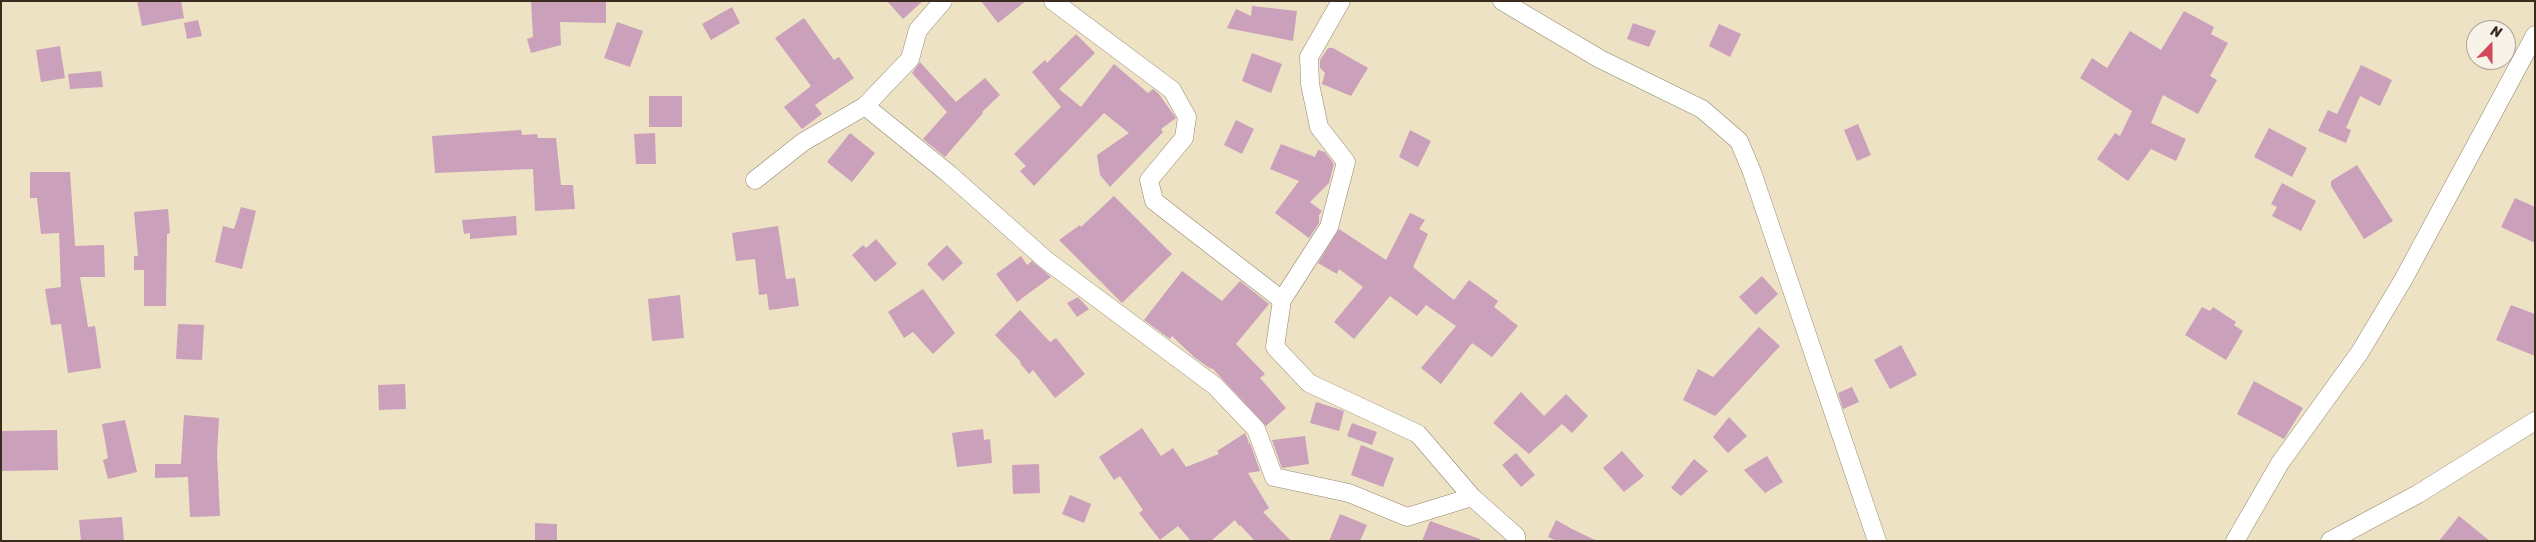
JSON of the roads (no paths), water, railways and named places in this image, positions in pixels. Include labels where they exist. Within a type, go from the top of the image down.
[{"type":"street","points":[[755,180],[803,142],[865,106],[910,59],[918,30],[943,1]]},
{"type":"street","points":[[1053,1],[1172,90],[1187,117],[1184,138],[1150,180],[1154,201],[1282,300]]},
{"type":"street","points":[[1341,1],[1309,57],[1310,84],[1319,127],[1346,162],[1329,227],[1282,300],[1275,347],[1309,383],[1418,434],[1472,498],[1516,536],[1516,541]]},
{"type":"street","points":[[1502,1],[1600,58],[1702,109],[1739,141],[1752,172],[1877,541]]},
{"type":"street","points":[[2235,541],[2280,462],[2360,352],[2403,280],[2535,36]]},
{"type":"street","points":[[865,106],[949,174],[1046,260],[1216,386],[1256,429],[1274,476],[1349,493],[1407,517],[1472,498]]},
{"type":"street","points":[[2330,541],[2418,494],[2535,421]]}]
